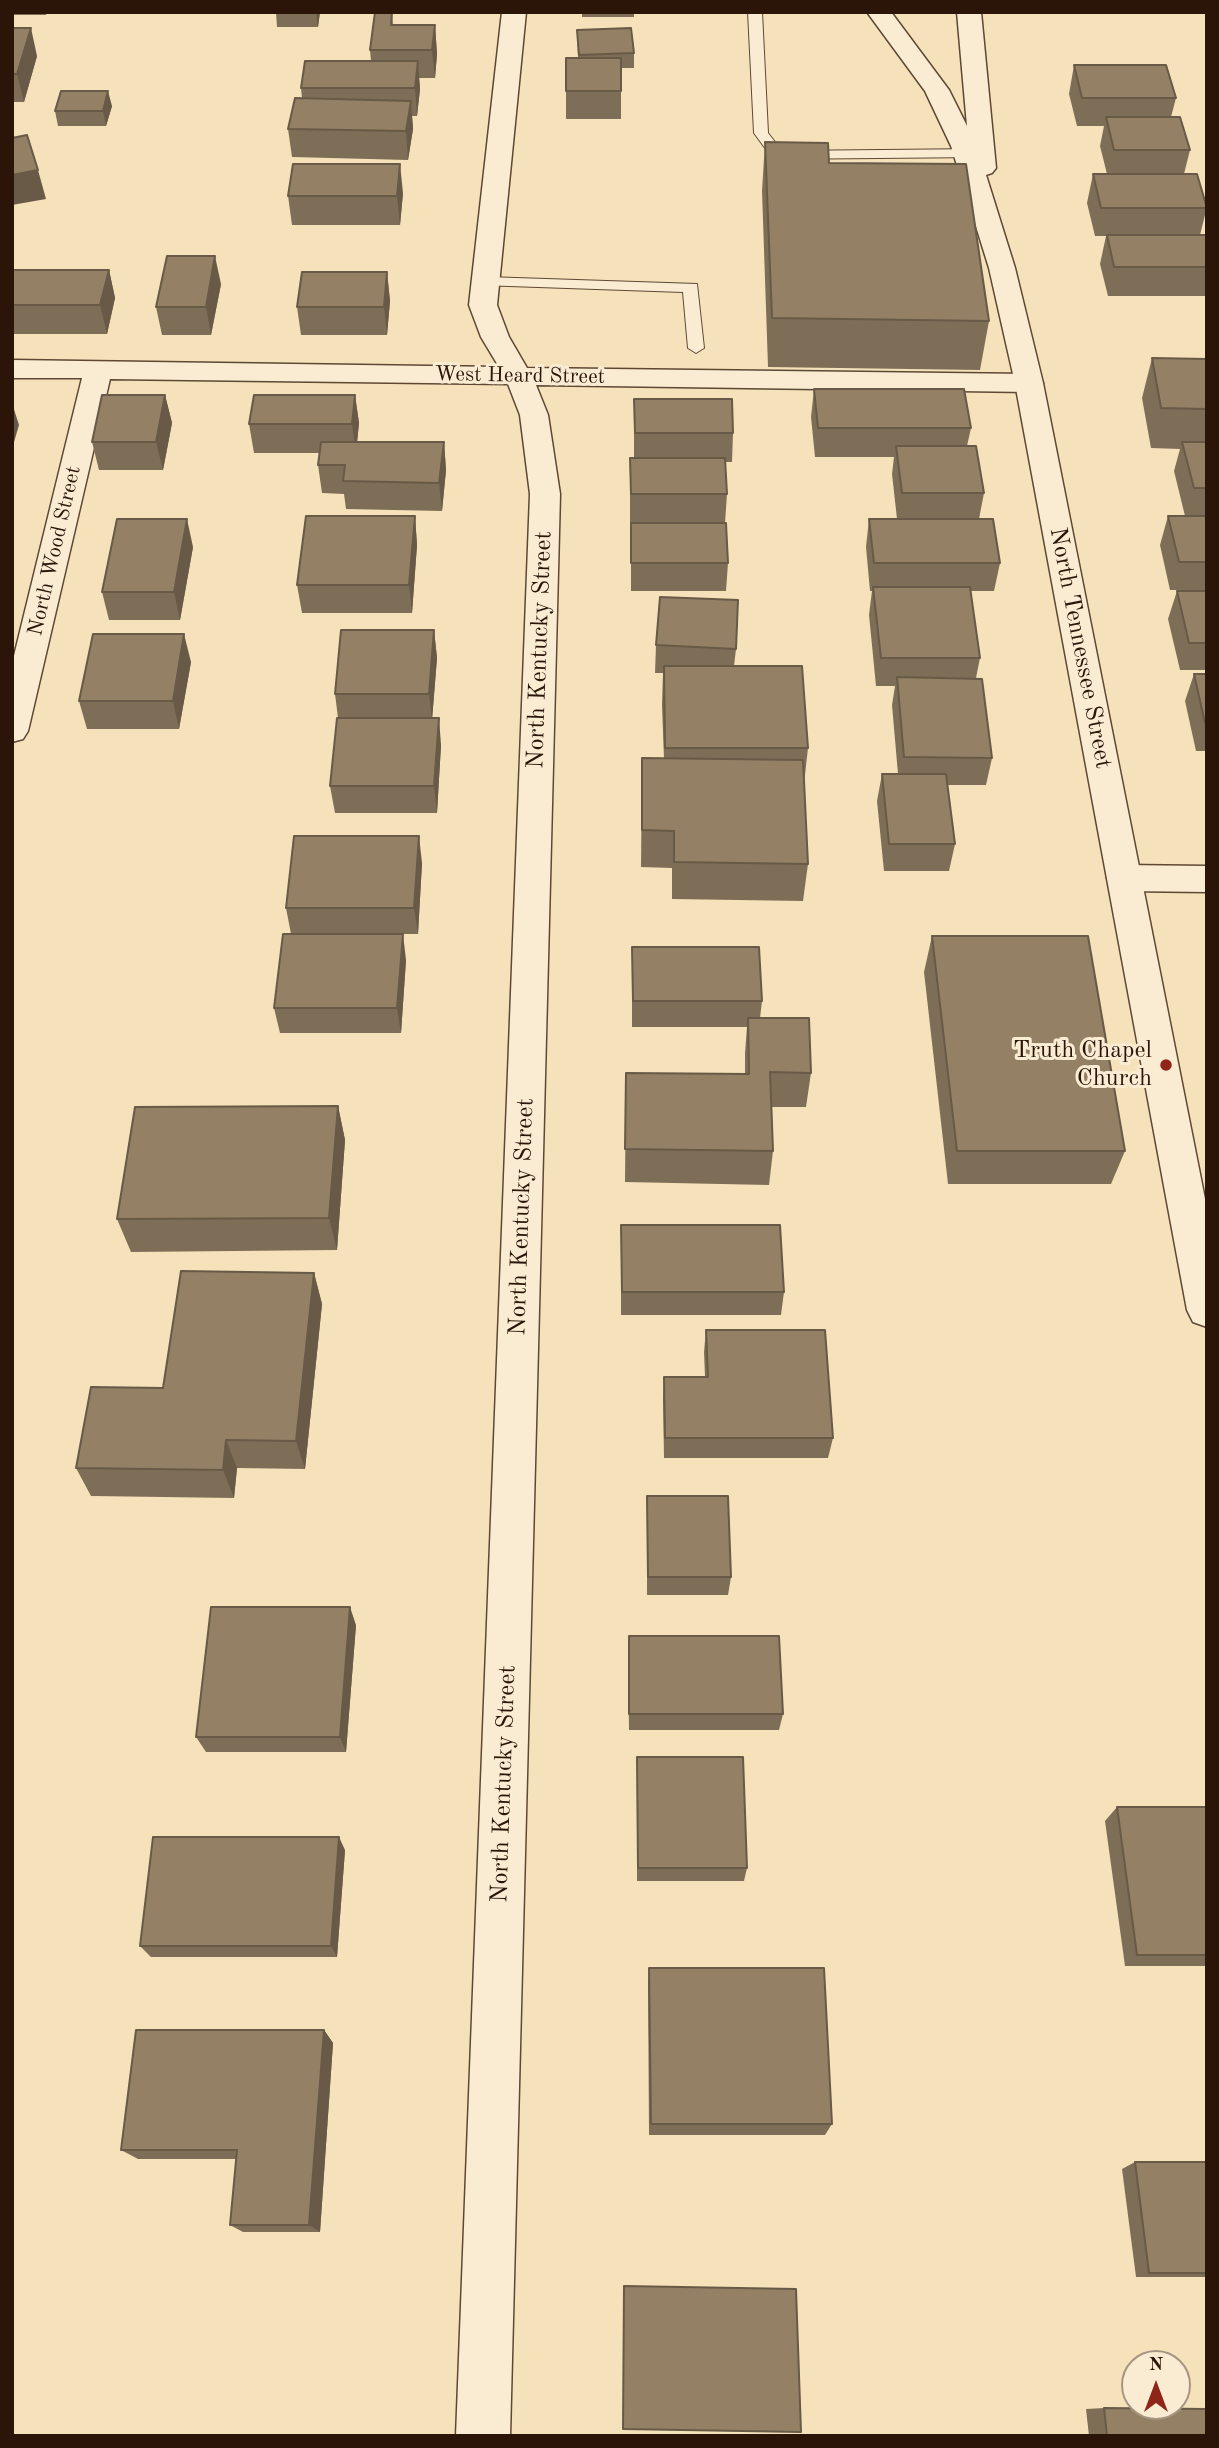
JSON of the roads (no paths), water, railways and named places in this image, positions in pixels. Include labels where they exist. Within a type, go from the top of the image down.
[{"type":"street","name":"North Kentucky Street","points":[[483,2436],[545,494],[534,415],[519,377],[495,337],[483,305],[514,12]]},
{"type":"street","name":"North Tennessee Street","points":[[879,12],[937,90],[974,153],[986,219],[1002,268],[1029,383],[1207,1310]]},
{"type":"street","points":[[968,12],[974,153]]},
{"type":"street","name":"West Heard Street","points":[[12,369],[1029,383]]},
{"type":"street","name":"North Wood Street","points":[[12,731],[98,370]]},
{"type":"street","points":[[1124,878],[1207,879]]},
{"type":"lane","points":[[755,12],[761,133],[778,156],[974,153]]},
{"type":"lane","points":[[486,282],[691,286],[696,348]]},
{"type":"place","name":"Truth Chapel Church","points":[[1166,1065]]}]
